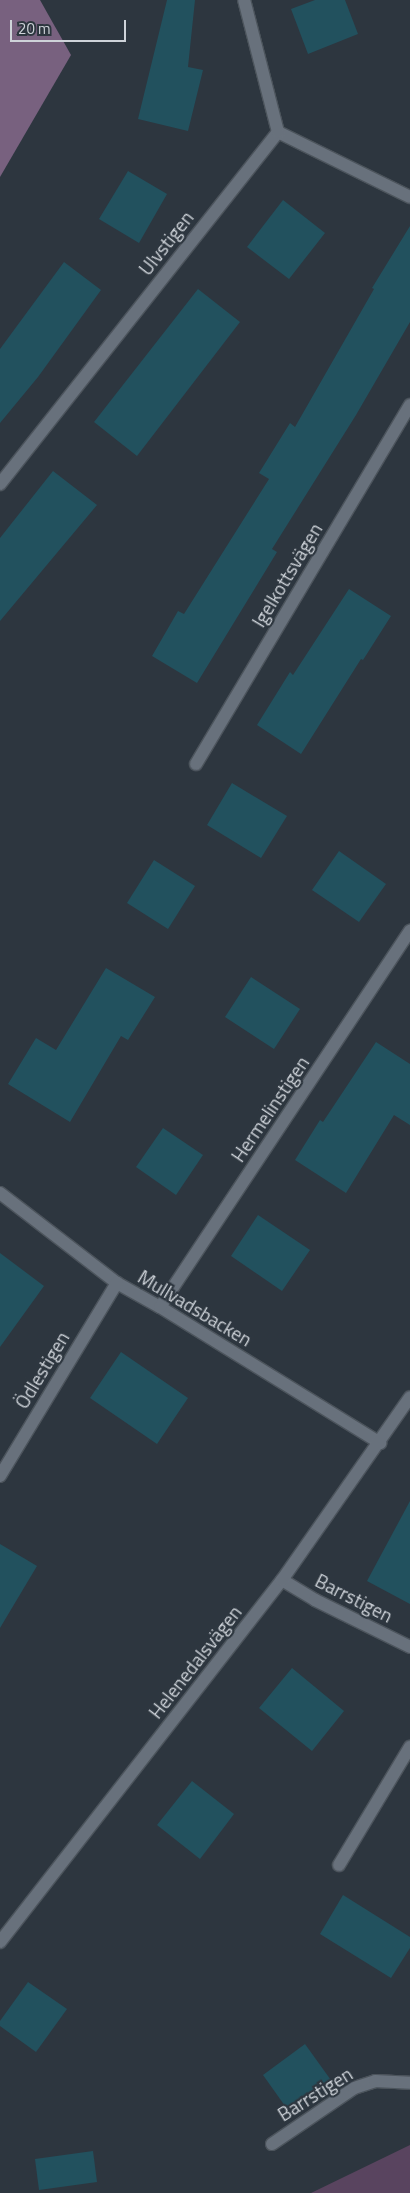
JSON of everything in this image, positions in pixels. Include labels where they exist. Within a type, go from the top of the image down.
[{"type":"street","points":[[244,0],[278,132],[410,197]]},
{"type":"street","name":"Ulvstigen","points":[[0,484],[278,132]]},
{"type":"street","name":"Igelkottsvägen","points":[[196,764],[410,405]]},
{"type":"street","name":"Hermelinstigen","points":[[160,1307],[410,931]]},
{"type":"street","name":"Mullvadsbacken","points":[[0,1193],[117,1283],[160,1307],[380,1443]]},
{"type":"street","name":"Ödlestigen","points":[[0,1476],[117,1283]]},
{"type":"street","name":"Helenedalsvägen","points":[[0,1942],[282,1580],[380,1443],[410,1397]]},
{"type":"street","name":"Barrstigen","points":[[282,1580],[315,1600],[410,1648]]},
{"type":"street","points":[[339,1865],[410,1746]]},
{"type":"street","name":"Barrstigen","points":[[272,2144],[354,2088],[375,2081],[410,2083]]},
{"type":"shaded area","points":[[0,0],[40,0],[71,55],[0,177]]},
{"type":"shaded area","points":[[410,2145],[410,2193],[311,2193]]},
{"type":"building","points":[[167,0],[195,0],[188,67],[203,70],[188,131],[138,119]]},
{"type":"building","points":[[315,0],[345,0],[358,34],[308,54],[291,9]]},
{"type":"building","points":[[128,171],[167,194],[139,243],[99,219]]},
{"type":"building","points":[[283,200],[325,233],[289,279],[247,247]]},
{"type":"building","points":[[410,226],[410,322],[356,415],[272,549],[277,552],[197,683],[152,656],[178,611],[184,614],[269,479],[259,473],[290,423],[295,427],[374,289],[372,288]]},
{"type":"building","points":[[64,262],[101,290],[38,377],[0,423],[0,349]]},
{"type":"building","points":[[198,289],[240,322],[137,456],[94,422]]},
{"type":"building","points":[[53,471],[97,505],[0,621],[0,538]]},
{"type":"building","points":[[349,589],[391,616],[363,660],[361,659],[301,754],[257,725],[290,672],[293,675]]},
{"type":"building","points":[[232,783],[287,816],[261,858],[207,825]]},
{"type":"building","points":[[339,851],[386,884],[359,922],[312,890]]},
{"type":"building","points":[[154,860],[195,886],[168,929],[127,903]]},
{"type":"building","points":[[106,968],[155,997],[128,1040],[121,1036],[70,1122],[8,1084],[36,1038],[56,1050]]},
{"type":"building","points":[[251,977],[300,1009],[274,1049],[225,1017]]},
{"type":"building","points":[[376,1042],[410,1064],[410,1125],[394,1115],[346,1193],[295,1160],[320,1120],[323,1122]]},
{"type":"building","points":[[163,1128],[203,1155],[176,1195],[136,1167]]},
{"type":"building","points":[[258,1215],[310,1250],[282,1291],[231,1256]]},
{"type":"building","points":[[0,1253],[44,1286],[0,1347]]},
{"type":"building","points":[[121,1352],[188,1398],[157,1444],[90,1398]]},
{"type":"building","points":[[410,1501],[410,1604],[367,1581]]},
{"type":"building","points":[[0,1544],[37,1566],[0,1628]]},
{"type":"building","points":[[292,1668],[344,1711],[312,1751],[259,1708]]},
{"type":"building","points":[[192,1781],[234,1814],[200,1859],[157,1825]]},
{"type":"building","points":[[343,1895],[410,1937],[410,1948],[391,1978],[320,1934]]},
{"type":"building","points":[[28,1982],[67,2009],[36,2052],[0,2026],[0,2021]]},
{"type":"building","points":[[305,2044],[333,2083],[290,2113],[263,2075]]},
{"type":"building","points":[[93,2151],[97,2182],[39,2190],[35,2159]]}]
